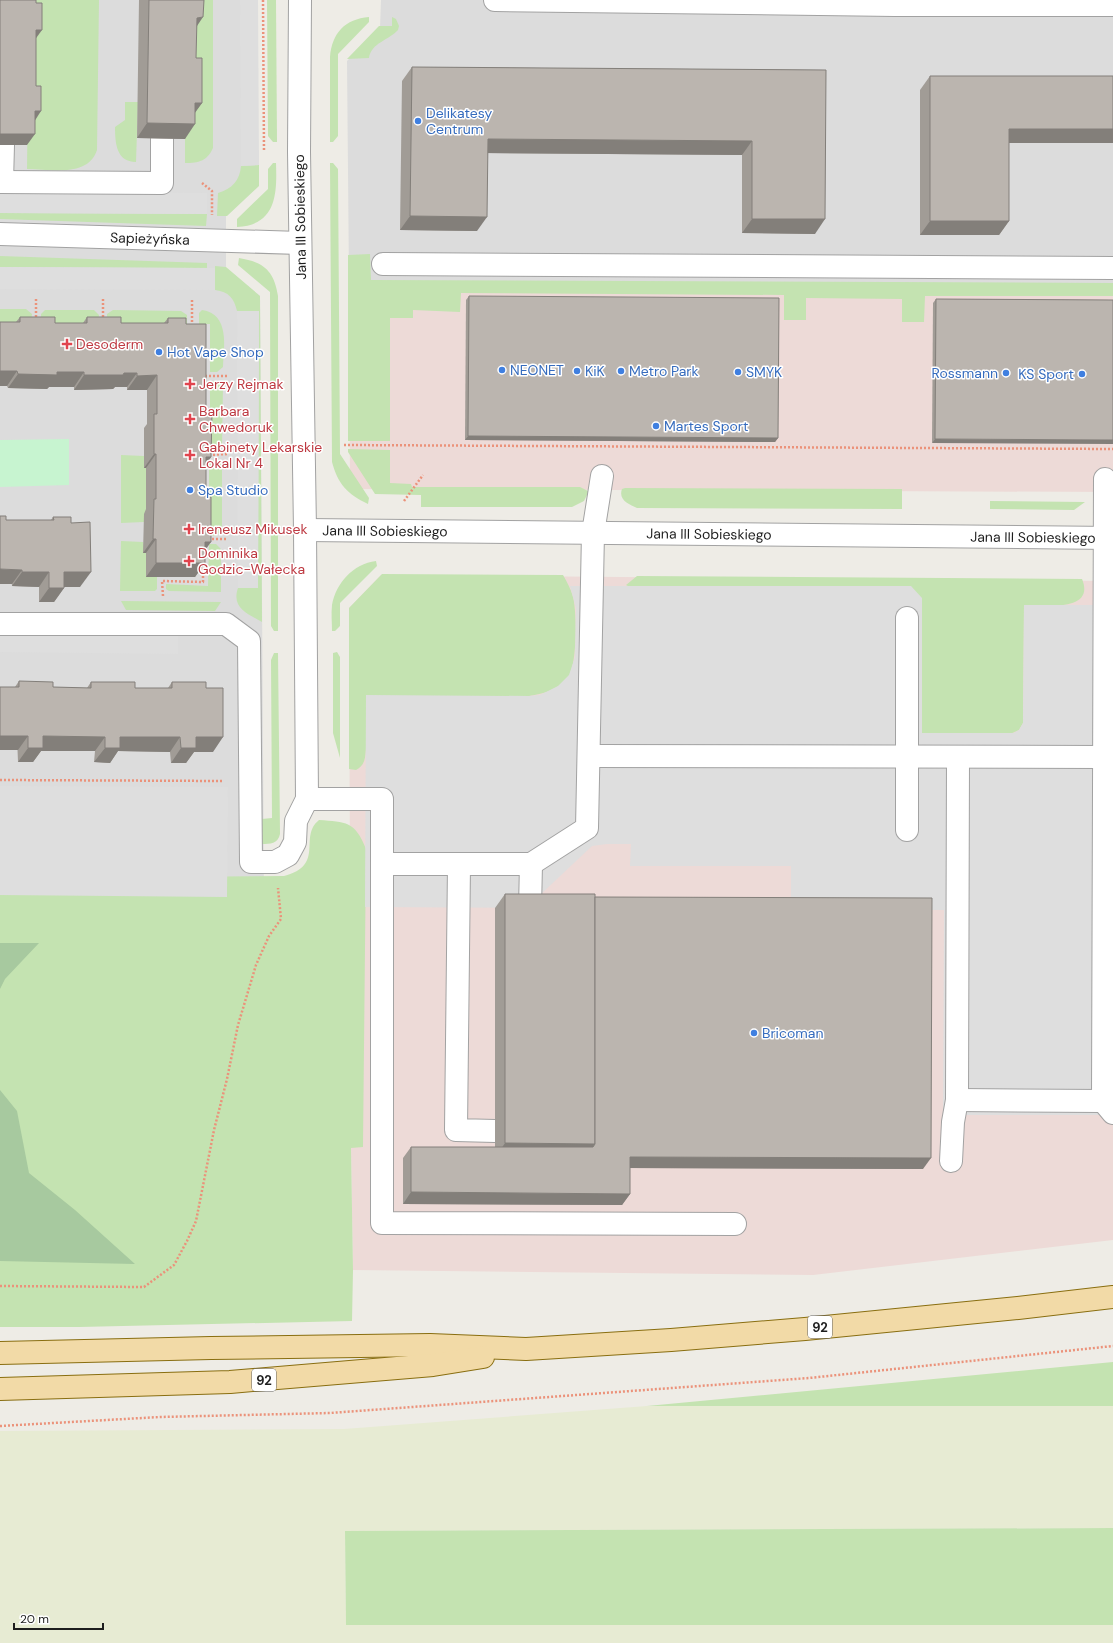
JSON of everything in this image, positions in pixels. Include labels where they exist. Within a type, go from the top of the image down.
[{"type":"main road","name":"92","points":[[0,1353],[430,1345],[526,1349],[671,1340],[805,1329],[1113,1297]]},
{"type":"main road","name":"92","points":[[0,1389],[284,1379],[433,1365],[526,1349]]},
{"type":"street","name":"Jana III Sobieskiego","points":[[300,0],[299,152],[305,530],[307,799]]},
{"type":"street","points":[[494,0],[895,5],[1113,5]]},
{"type":"street","points":[[3,145],[1,182],[162,183],[162,138]]},
{"type":"street","name":"Sapieżyńska","points":[[0,234],[300,243]]},
{"type":"street","points":[[383,264],[1113,268]]},
{"type":"street","points":[[382,864],[531,864],[587,828],[593,533],[602,476]]},
{"type":"street","points":[[957,1100],[1108,1107],[1104,756],[1108,650],[1109,538],[1105,479]]},
{"type":"street","name":"Jana III Sobieskiego","points":[[305,530],[1109,538]]},
{"type":"street","points":[[907,618],[907,830]]},
{"type":"street","points":[[0,624],[226,624],[249,641],[251,862],[275,862],[288,855],[295,842],[296,821],[307,799],[382,799],[382,1223],[735,1224]]},
{"type":"street","points":[[589,756],[1104,756]]},
{"type":"street","points":[[951,1161],[953,1122],[957,1100],[958,757]]},
{"type":"street","points":[[530,908],[531,864]]},
{"type":"street","points":[[459,865],[456,1130],[495,1131]]},
{"type":"path","points":[[263,0],[264,151]]},
{"type":"path","points":[[202,183],[212,191],[212,216]]},
{"type":"path","points":[[36,299],[36,323]]},
{"type":"path","points":[[103,299],[103,323]]},
{"type":"path","points":[[192,300],[192,329]]},
{"type":"path","points":[[206,368],[205,376],[229,376]]},
{"type":"path","points":[[344,445],[1113,449]]},
{"type":"path","points":[[205,455],[228,454]]},
{"type":"path","points":[[404,501],[423,475]]},
{"type":"path","points":[[204,539],[227,539]]},
{"type":"path","points":[[163,596],[162,581],[203,582],[204,560]]},
{"type":"path","points":[[0,780],[215,782],[228,779]]},
{"type":"path","points":[[0,1286],[144,1287],[174,1265],[196,1221],[214,1130],[227,1079],[238,1025],[254,972],[269,936],[282,919],[275,862]]},
{"type":"path","points":[[0,1426],[160,1417],[330,1413],[809,1378],[1113,1346]]},
{"type":"shaded area","points":[[0,0],[254,0],[256,186],[226,214],[226,268],[260,296],[264,902],[0,900]]},
{"type":"shaded area","points":[[240,0],[258,0],[259,165],[241,166]]},
{"type":"shaded area","points":[[381,0],[1113,0],[1113,285],[349,281],[347,61],[380,28]]},
{"type":"shaded area","points":[[0,192],[207,193],[207,214],[0,213]]},
{"type":"shaded area","points":[[0,267],[215,268],[215,290],[0,289]]},
{"type":"shaded area","points":[[349,281],[1113,285],[1113,492],[350,489]]},
{"type":"shaded area","points":[[237,311],[259,311],[258,588],[238,588]]},
{"type":"shaded area","points":[[381,575],[1113,581],[1113,1240],[813,1275],[353,1270],[351,1148],[349,608]]},
{"type":"shaded area","points":[[570,586],[911,586],[922,598],[922,733],[1014,733],[1019,730],[1023,723],[1024,605],[1113,605],[1113,1115],[943,1115],[944,910],[791,909],[791,866],[630,866],[631,844],[607,844],[592,846],[539,896],[538,908],[365,907],[366,695],[529,696],[540,695],[558,686],[569,675],[575,657],[576,608]]},
{"type":"shaded area","points":[[0,633],[178,634],[178,654],[0,652]]},
{"type":"shaded area","points":[[0,786],[228,787],[227,897],[0,895]]},
{"type":"green space","points":[[29,0],[99,0],[97,150],[92,159],[86,165],[77,168],[67,170],[27,169]]},
{"type":"green space","points":[[194,0],[213,0],[213,148],[208,156],[202,160],[185,163],[185,118]]},
{"type":"green space","points":[[267,0],[276,0],[277,142],[273,142],[268,136]]},
{"type":"green space","points":[[369,17],[369,22],[338,54],[338,136],[333,142],[330,142],[331,48],[337,34],[347,24],[361,18]]},
{"type":"green space","points":[[392,17],[396,19],[399,26],[398,30],[377,45],[370,53],[369,58],[347,59],[379,26],[392,26]]},
{"type":"green space","points":[[125,102],[138,102],[136,162],[124,159],[116,145],[115,127],[125,120]]},
{"type":"green space","points":[[273,163],[276,163],[276,185],[272,206],[267,214],[260,220],[250,225],[237,227],[237,219],[268,189],[268,169]]},
{"type":"green space","points":[[330,163],[333,163],[338,169],[340,454],[369,498],[368,504],[344,488],[334,470],[332,462]]},
{"type":"green space","points":[[259,165],[259,186],[227,216],[217,216],[218,193],[227,189],[237,180],[241,166]]},
{"type":"green space","points":[[0,213],[207,214],[206,226],[0,219]]},
{"type":"green space","points":[[370,254],[371,280],[1113,283],[1113,296],[925,296],[924,322],[902,322],[902,299],[806,298],[806,320],[784,320],[784,295],[461,293],[460,312],[413,310],[413,318],[390,318],[390,441],[348,441],[348,255]]},
{"type":"green space","points":[[0,256],[207,263],[207,268],[0,267]]},
{"type":"green space","points":[[239,258],[255,262],[266,269],[274,280],[278,296],[278,631],[274,631],[271,626],[270,292],[238,265]]},
{"type":"green space","points":[[215,266],[226,267],[260,296],[262,622],[242,610],[237,601],[236,595],[238,588],[258,588],[259,311],[237,311],[230,296],[224,292],[215,290]]},
{"type":"green space","points":[[0,309],[26,309],[32,314],[31,323],[0,323]]},
{"type":"green space","points":[[45,310],[94,310],[99,315],[98,324],[41,323],[41,314]]},
{"type":"green space","points":[[113,310],[181,311],[187,315],[187,324],[107,324],[107,314]]},
{"type":"green space","points":[[202,310],[211,313],[217,318],[223,332],[223,367],[217,372],[210,372],[210,324],[199,324],[199,313]]},
{"type":"green space","points":[[210,381],[218,381],[223,386],[222,446],[218,451],[210,450]]},
{"type":"green space","points":[[69,439],[69,485],[0,487],[0,440]]},
{"type":"green space","points":[[348,449],[390,450],[390,483],[411,484],[412,487],[580,487],[588,491],[588,493],[584,501],[572,507],[421,507],[421,495],[375,494],[348,452]]},
{"type":"green space","points":[[121,455],[144,456],[144,468],[146,468],[146,513],[144,522],[121,523]]},
{"type":"green space","points":[[209,460],[217,460],[222,465],[222,530],[216,536],[209,535]]},
{"type":"green space","points":[[622,489],[902,489],[902,509],[637,508],[623,499],[621,493]]},
{"type":"green space","points":[[990,501],[1085,502],[1074,510],[990,509]]},
{"type":"green space","points":[[121,541],[143,542],[146,553],[146,577],[157,577],[157,589],[155,591],[120,591]]},
{"type":"green space","points":[[209,544],[216,544],[221,549],[221,592],[169,591],[166,589],[166,584],[208,586]]},
{"type":"green space","points":[[376,561],[377,566],[340,603],[340,626],[335,631],[332,631],[332,605],[337,589],[353,570]]},
{"type":"green space","points":[[382,574],[563,575],[572,594],[575,614],[576,637],[574,660],[569,676],[556,688],[546,692],[529,696],[366,749],[363,764],[356,770],[349,769],[349,608]]},
{"type":"green space","points":[[637,576],[1082,579],[1084,590],[1081,597],[1075,602],[1065,605],[1024,605],[1023,723],[1019,730],[1010,734],[945,733],[940,743],[626,585]]},
{"type":"green space","points":[[121,601],[221,602],[215,611],[126,610]]},
{"type":"green space","points":[[337,652],[340,657],[340,758],[333,733],[333,653]]},
{"type":"green space","points":[[274,653],[278,653],[280,834],[276,842],[262,844],[262,819],[272,818],[271,660]]},
{"type":"green space","points":[[319,820],[336,821],[353,828],[358,833],[366,849],[363,1147],[351,1148],[353,1270],[352,1321],[79,1327],[0,1327],[0,878],[284,876],[297,871],[304,865],[308,858],[313,827]]},
{"type":"green space","points":[[0,943],[39,943],[5,979],[0,989]]},
{"type":"green space","points":[[0,1090],[17,1111],[29,1173],[75,1210],[135,1264],[0,1261]]},
{"type":"green space","points":[[1113,1362],[1113,1406],[647,1406]]},
{"type":"green space","points":[[647,1406],[1113,1406],[1113,1528],[345,1531],[346,1625],[1113,1625],[1113,1643],[0,1643],[0,1431],[344,1429]]},
{"type":"green space","points":[[1113,1528],[1113,1625],[346,1625],[345,1531]]},
{"type":"building","points":[[0,0],[36,0],[36,3],[42,3],[42,30],[36,30],[36,86],[41,86],[41,111],[35,111],[35,134],[0,134]]},
{"type":"building","points":[[149,0],[204,0],[203,17],[197,18],[196,58],[202,58],[202,103],[195,103],[195,124],[147,123]]},
{"type":"building","points":[[412,67],[826,70],[825,219],[752,219],[752,141],[488,139],[487,217],[410,216]]},
{"type":"building","points":[[930,76],[1113,76],[1113,129],[1009,129],[1009,221],[930,221]]},
{"type":"building","name":"Metro Park","points":[[469,296],[779,298],[778,438],[468,436]]},
{"type":"building","points":[[936,299],[1113,300],[1113,440],[935,439]]},
{"type":"building","points":[[20,317],[55,317],[55,323],[87,323],[87,317],[121,317],[121,323],[168,323],[168,318],[186,318],[186,324],[206,324],[206,412],[212,412],[211,457],[206,457],[206,497],[211,497],[211,542],[205,542],[205,563],[156,563],[156,539],[153,539],[154,499],[156,499],[154,414],[157,414],[157,375],[137,376],[137,373],[124,373],[123,375],[84,375],[84,372],[57,372],[57,375],[18,374],[17,371],[0,371],[0,322],[20,322]]},
{"type":"building","points":[[0,516],[6,516],[6,520],[54,520],[53,517],[71,517],[71,523],[90,522],[91,572],[64,572],[64,588],[49,588],[49,572],[22,572],[22,570],[0,569]]},
{"type":"building","points":[[19,681],[53,682],[53,687],[91,688],[91,682],[135,682],[135,688],[172,688],[172,682],[206,682],[206,688],[223,688],[223,737],[196,737],[196,748],[181,748],[180,737],[120,737],[120,748],[105,748],[105,737],[43,736],[43,748],[28,748],[28,736],[0,736],[0,687],[19,687]]},
{"type":"building","points":[[505,894],[595,894],[595,1144],[505,1143]]},
{"type":"building","name":"Bricoman","points":[[595,897],[932,898],[931,1158],[630,1157],[630,1194],[411,1192],[411,1147],[593,1147],[595,1144]]},
{"type":"place","name":"Delikatesy Centrum","points":[[418,121]]},
{"type":"place","name":"Desoderm","points":[[67,344]]},
{"type":"place","name":"Hot Vape Shop","points":[[159,352]]},
{"type":"place","name":"NEONET","points":[[502,370]]},
{"type":"place","name":"KiK","points":[[577,371]]},
{"type":"place","name":"Metro Park","points":[[621,371]]},
{"type":"place","name":"SMYK","points":[[738,372]]},
{"type":"place","name":"Rossmann","points":[[1006,373]]},
{"type":"place","name":"KS Sport","points":[[1082,374]]},
{"type":"place","name":"Jerzy Rejmak","points":[[190,384]]},
{"type":"place","name":"Barbara Chwedoruk","points":[[190,419]]},
{"type":"place","name":"Martes Sport","points":[[656,426]]},
{"type":"place","name":"Gabinety Lekarskie Lokal Nr 4","points":[[190,455]]},
{"type":"place","name":"Spa Studio","points":[[190,490]]},
{"type":"place","name":"Ireneusz Mikusek","points":[[189,529]]},
{"type":"place","name":"Dominika Godzic-Wałecka","points":[[189,561]]},
{"type":"place","name":"Bricoman","points":[[754,1033]]}]
